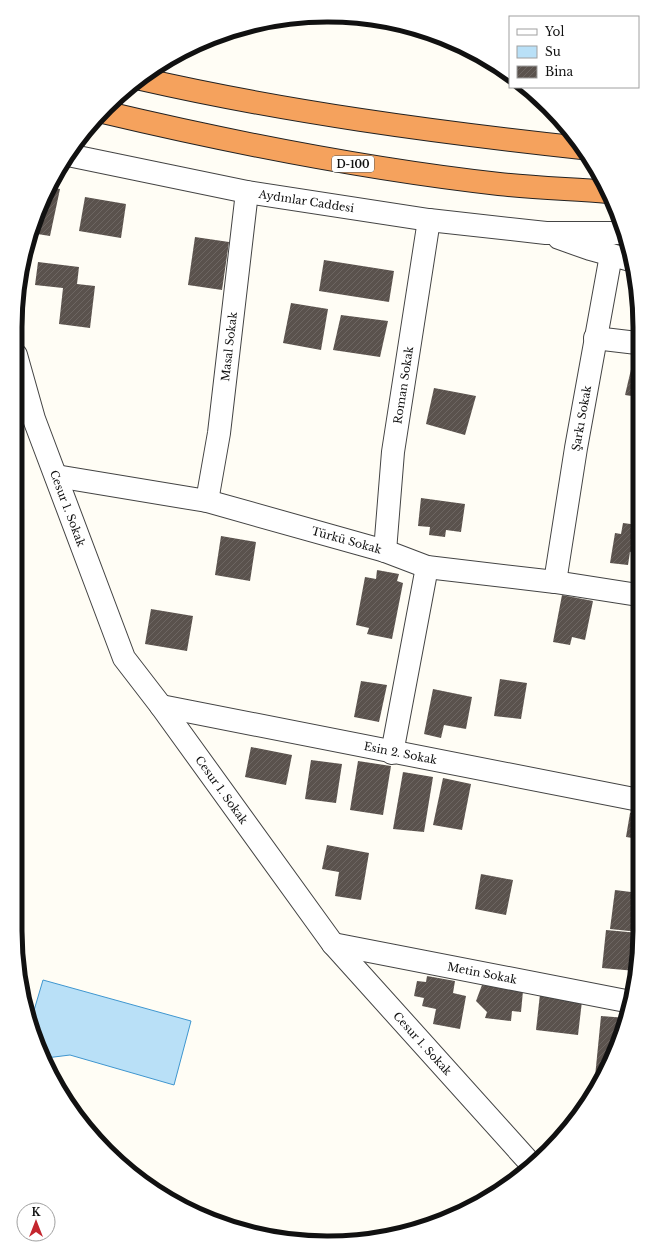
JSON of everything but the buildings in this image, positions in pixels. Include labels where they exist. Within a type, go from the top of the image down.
[{"type":"highway","points":[[148,80],[299,110],[460,134],[574,147]]},
{"type":"highway","name":"D-100","points":[[109,113],[280,152],[390,170],[500,184],[601,191]]},
{"type":"street","name":"Aydınlar Caddesi","points":[[74,156],[246,192],[429,220],[546,233]]},
{"type":"street","name":"Masal Sokak","points":[[207,501],[219,433],[246,192]]},
{"type":"street","name":"Roman Sokak","points":[[385,551],[392,452],[429,220]]},
{"type":"street","points":[[546,233],[618,233]]},
{"type":"street","points":[[546,233],[590,249],[620,257]]},
{"type":"street","name":"Şarkı Sokak","points":[[555,582],[595,338],[620,257]]},
{"type":"street","points":[[595,338],[633,343]]},
{"type":"street","name":"Cesur 1. Sokak","points":[[22,377],[34,418],[124,658],[162,706],[333,944],[530,1159]]},
{"type":"street","name":"Türkü Sokak","points":[[56,476],[207,501],[385,551],[427,567],[555,582],[633,594]]},
{"type":"street","points":[[392,753],[427,567]]},
{"type":"street","name":"Esin 2. Sokak","points":[[162,706],[392,753],[633,799]]},
{"type":"street","name":"Metin Sokak","points":[[333,944],[625,1001]]},
{"type":"water","points":[[43,980],[191,1021],[174,1085],[70,1055],[50,1058],[33,1013]]}]
